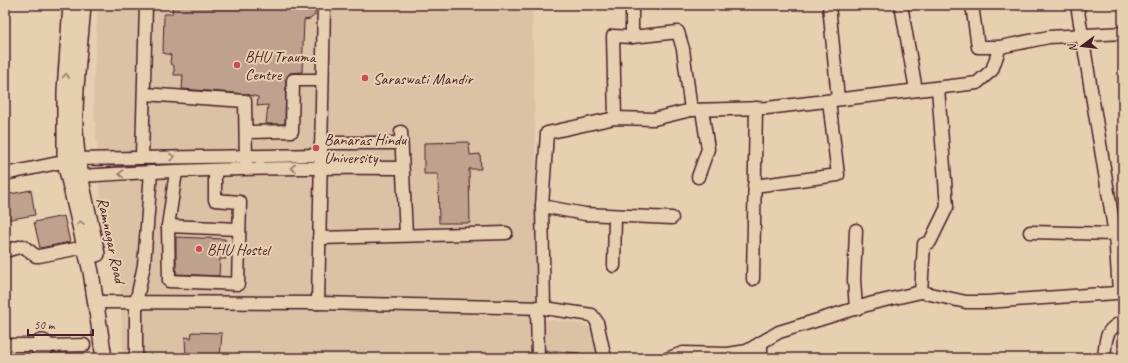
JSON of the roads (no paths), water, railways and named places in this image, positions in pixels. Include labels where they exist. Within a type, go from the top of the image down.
[{"type":"main road","points":[[71,5],[67,56],[71,160],[85,247],[101,302],[104,358]]},
{"type":"main road","points":[[70,129],[75,96],[83,5]]},
{"type":"main road","name":"Ramnagar Road","points":[[71,160],[81,176],[101,302],[113,358]]},
{"type":"street","points":[[142,157],[146,5]]},
{"type":"street","points":[[318,303],[324,5]]},
{"type":"street","points":[[632,5],[632,37]]},
{"type":"street","points":[[754,186],[838,175],[829,5]]},
{"type":"street","points":[[901,5],[916,90]]},
{"type":"street","points":[[972,5],[978,47],[1000,47],[1048,37],[1123,33]]},
{"type":"street","points":[[669,358],[683,353],[696,355],[747,351],[779,332],[873,303],[921,292],[966,302],[986,302],[1116,293],[1120,291],[1119,235],[1077,5]]},
{"type":"street","points":[[615,118],[613,36],[632,37],[678,32],[696,110],[708,150],[698,176]]},
{"type":"street","points":[[538,358],[541,308],[542,206],[547,133],[615,118],[654,119],[696,110],[756,108],[977,83],[992,70],[1000,47]]},
{"type":"street","points":[[246,132],[292,130],[294,80],[322,80]]},
{"type":"street","points":[[921,292],[924,244],[930,242],[947,207],[938,88]]},
{"type":"street","points":[[144,94],[244,101],[246,132],[245,170]]},
{"type":"street","points":[[753,279],[756,108]]},
{"type":"street","points":[[81,176],[151,172],[245,170],[401,138],[406,235]]},
{"type":"street","points":[[5,174],[71,160],[142,157],[321,155],[402,168]]},
{"type":"street","points":[[176,172],[168,226],[169,281],[238,284],[240,202],[215,200],[215,171]]},
{"type":"street","points":[[136,358],[136,302],[144,265],[151,172]]},
{"type":"street","points":[[542,206],[585,214],[672,218]]},
{"type":"street","points":[[614,266],[615,216]]},
{"type":"street","points":[[168,226],[239,229]]},
{"type":"street","points":[[856,230],[854,280],[856,309]]},
{"type":"street","points":[[1030,232],[1119,235]]},
{"type":"street","points":[[319,238],[506,233]]},
{"type":"street","points":[[5,251],[25,247],[36,256],[39,256],[85,247]]},
{"type":"street","points":[[101,302],[318,303],[541,308],[592,315],[597,322],[605,358]]},
{"type":"street","points":[[1104,358],[1107,333],[1115,325],[1123,322]]},
{"type":"street","points":[[761,343],[761,358]]},
{"type":"street","points":[[5,345],[42,350],[84,344]]},
{"type":"place","name":"BHU Trauma Centre","points":[[237,65]]},
{"type":"place","name":"Saraswati Mandir","points":[[365,78]]},
{"type":"place","name":"Banaras Hindu University","points":[[316,148]]},
{"type":"place","name":"BHU Hostel","points":[[199,249]]}]
